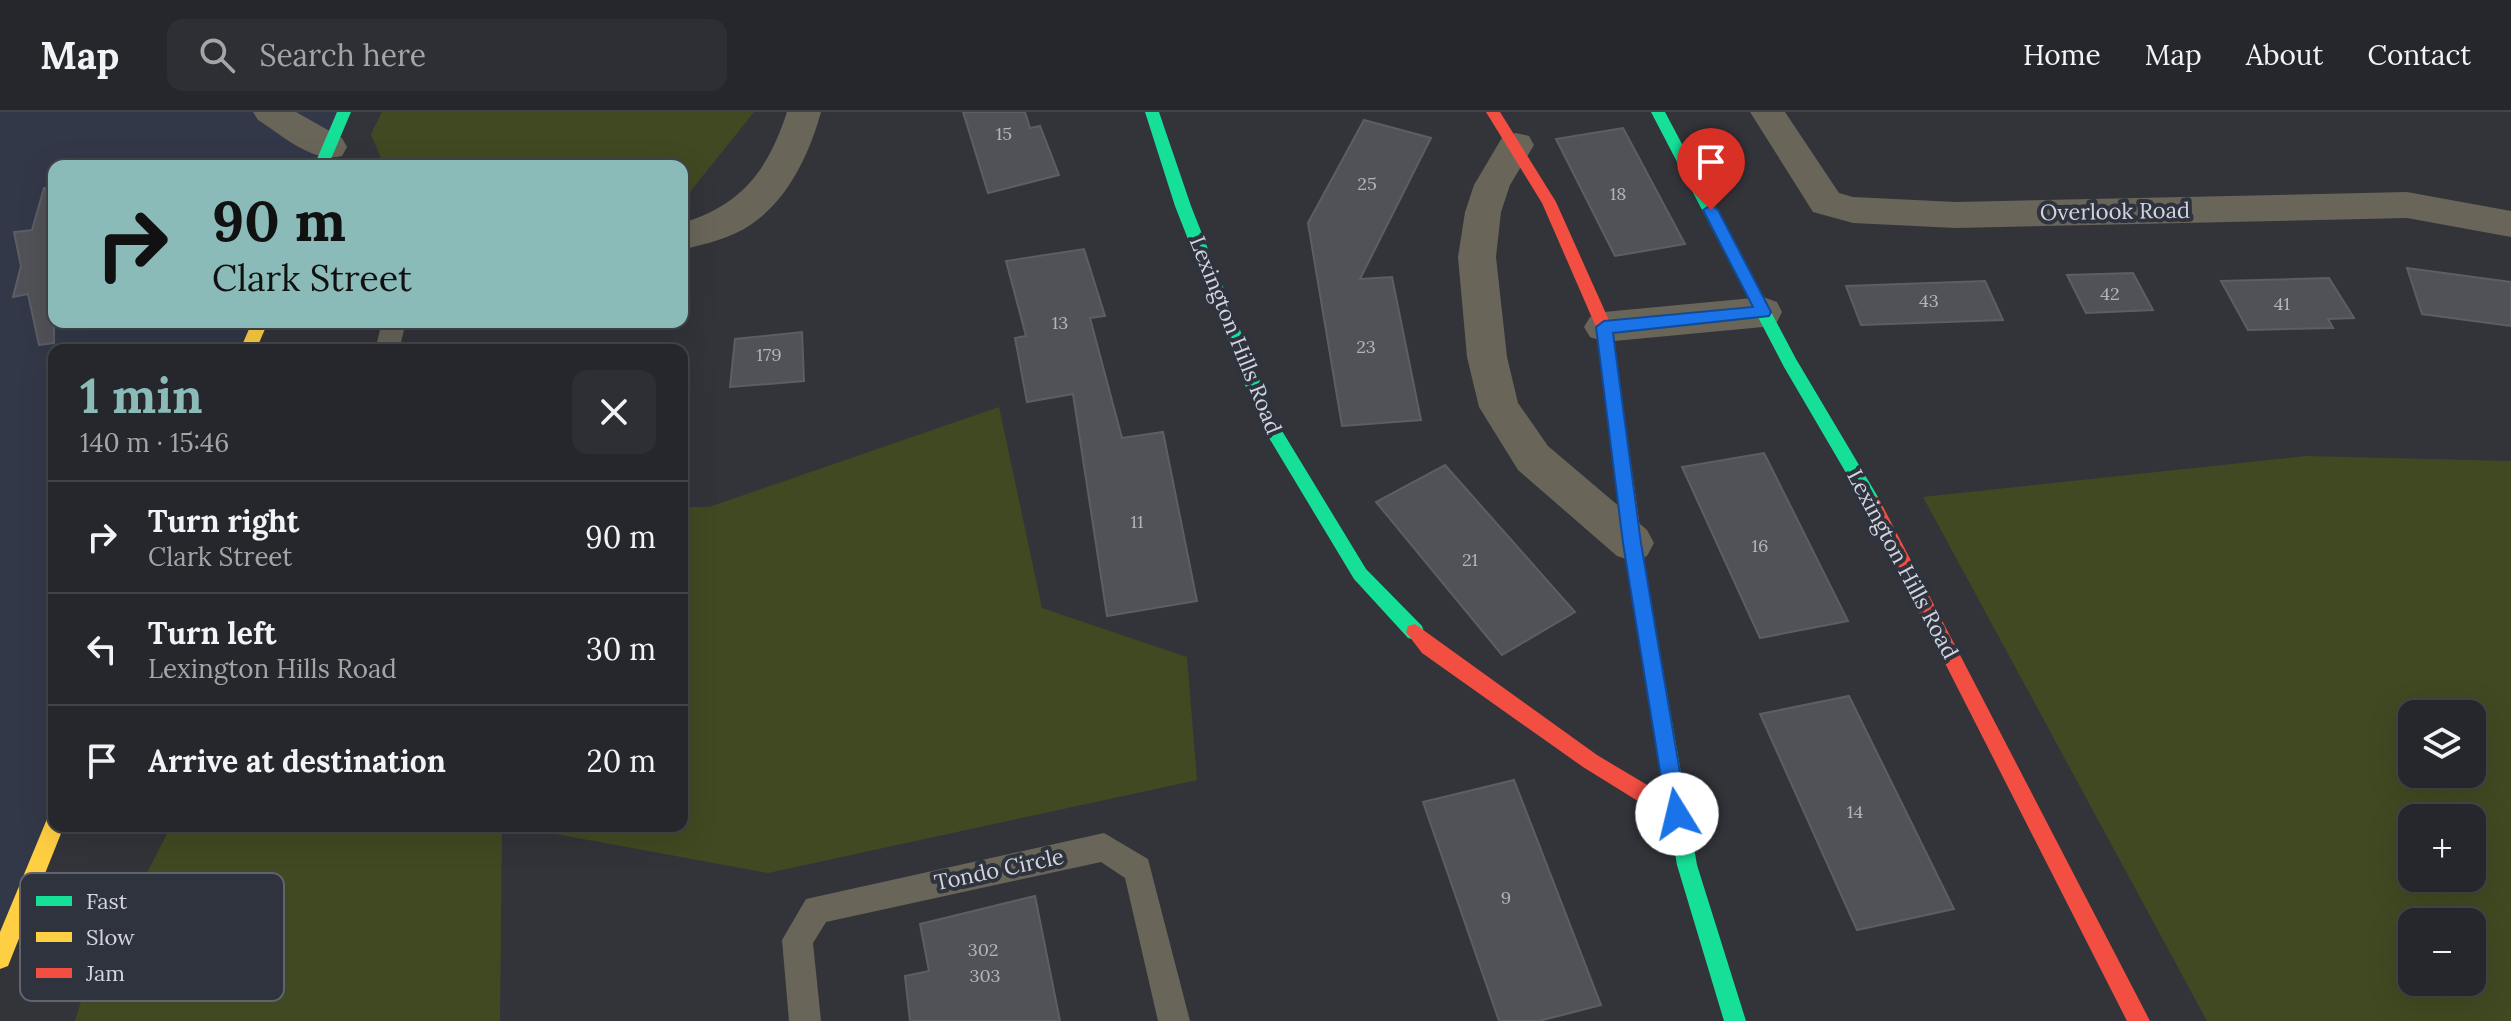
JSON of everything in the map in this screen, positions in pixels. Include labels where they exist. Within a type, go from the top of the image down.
[{"type":"street","points":[[270,112],[325,156],[344,112]]},
{"type":"street","points":[[688,235],[724,223],[765,194],[796,142],[804,112]]},
{"type":"street","name":"Lexington Hills Road","points":[[1152,112],[1183,206],[1268,423],[1360,574],[1429,647],[1590,761],[1677,814]]},
{"type":"street","points":[[1493,112],[1549,202],[1604,327],[1632,543],[1677,814],[1687,865],[1735,1021]]},
{"type":"street","name":"Lexington Hills Road","points":[[1658,112],[1790,363],[1856,471],[2139,1021]]},
{"type":"street","name":"Overlook Road","points":[[1767,112],[1826,203],[1853,210],[1956,215],[2407,205],[2511,224]]},
{"type":"street","points":[[1516,145],[1492,185],[1483,212],[1477,257],[1487,357],[1499,407],[1533,458],[1632,543]]},
{"type":"street","points":[[1604,327],[1763,312]]},
{"type":"street","points":[[35,873],[52,832]]},
{"type":"street","points":[[0,958],[20,909]]},
{"type":"lane","name":"Tondo Circle","points":[[805,1021],[797,940],[817,909],[1104,847],[1138,869],[1174,1021]]},
{"type":"shaded area","points":[[0,112],[344,112],[324,160],[48,160],[48,328],[257,328],[251,344],[48,344],[48,832],[52,832],[35,873],[20,873],[20,909],[0,958]]},
{"type":"green space","points":[[382,112],[754,112],[688,194],[688,160],[382,160],[371,134]]},
{"type":"green space","points":[[999,407],[1042,608],[1187,657],[1197,780],[768,873],[545,832],[688,832],[688,507],[709,507]]},
{"type":"green space","points":[[2306,456],[2511,461],[2511,1021],[2207,1021],[1923,497]]},
{"type":"green space","points":[[168,832],[502,832],[500,1021],[75,1021],[82,1001],[284,1001],[284,873],[147,873]]},
{"type":"building","points":[[963,112],[1025,112],[1030,128],[1040,126],[1059,175],[988,193]]},
{"type":"building","points":[[1364,120],[1431,138],[1360,279],[1392,277],[1421,420],[1342,426],[1308,223]]},
{"type":"building","points":[[1623,128],[1685,244],[1615,256],[1556,139]]},
{"type":"building","points":[[44,188],[48,189],[48,328],[54,328],[54,343],[39,345],[28,294],[13,297],[21,266],[14,232],[32,230]]},
{"type":"building","points":[[1084,249],[1105,316],[1090,318],[1122,438],[1163,432],[1197,601],[1107,616],[1073,394],[1027,402],[1015,338],[1026,336],[1006,261]]},
{"type":"building","points":[[2407,268],[2511,282],[2511,326],[2422,314]]},
{"type":"building","points":[[2133,273],[2153,310],[2086,313],[2067,275]]},
{"type":"building","points":[[2329,278],[2354,318],[2328,319],[2333,328],[2248,330],[2221,281]]},
{"type":"building","points":[[1985,281],[2003,320],[1861,325],[1846,286]]},
{"type":"building","points":[[802,332],[804,381],[730,387],[735,339]]},
{"type":"building","points":[[1764,453],[1848,621],[1760,638],[1682,467]]},
{"type":"building","points":[[1445,465],[1575,612],[1502,655],[1376,502]]},
{"type":"building","points":[[1849,696],[1954,909],[1857,930],[1760,714]]},
{"type":"building","points":[[1514,780],[1601,1005],[1539,1021],[1499,1021],[1423,802]]},
{"type":"building","points":[[1035,896],[1060,1021],[910,1021],[905,976],[929,971],[920,924]]},
{"type":"traffic: fast","points":[[324,160],[344,112]]},
{"type":"traffic: fast","points":[[1152,112],[1183,206],[1268,423],[1360,574],[1415,632]]},
{"type":"traffic: fast","points":[[1658,112],[1790,363],[1872,502]]},
{"type":"traffic: fast","points":[[1638,578],[1687,865],[1735,1021]]},
{"type":"traffic: slow","points":[[251,344],[257,328]]},
{"type":"traffic: slow","points":[[35,873],[52,832]]},
{"type":"traffic: slow","points":[[0,958],[20,909]]},
{"type":"traffic: jam","points":[[1493,112],[1549,202],[1604,327],[1638,578]]},
{"type":"traffic: jam","points":[[1872,502],[2139,1021]]},
{"type":"traffic: jam","points":[[1415,632],[1429,647],[1590,761],[1677,814]]},
{"type":"route","points":[[1677,814],[1632,543],[1604,327],[1763,312],[1711,210]]}]
